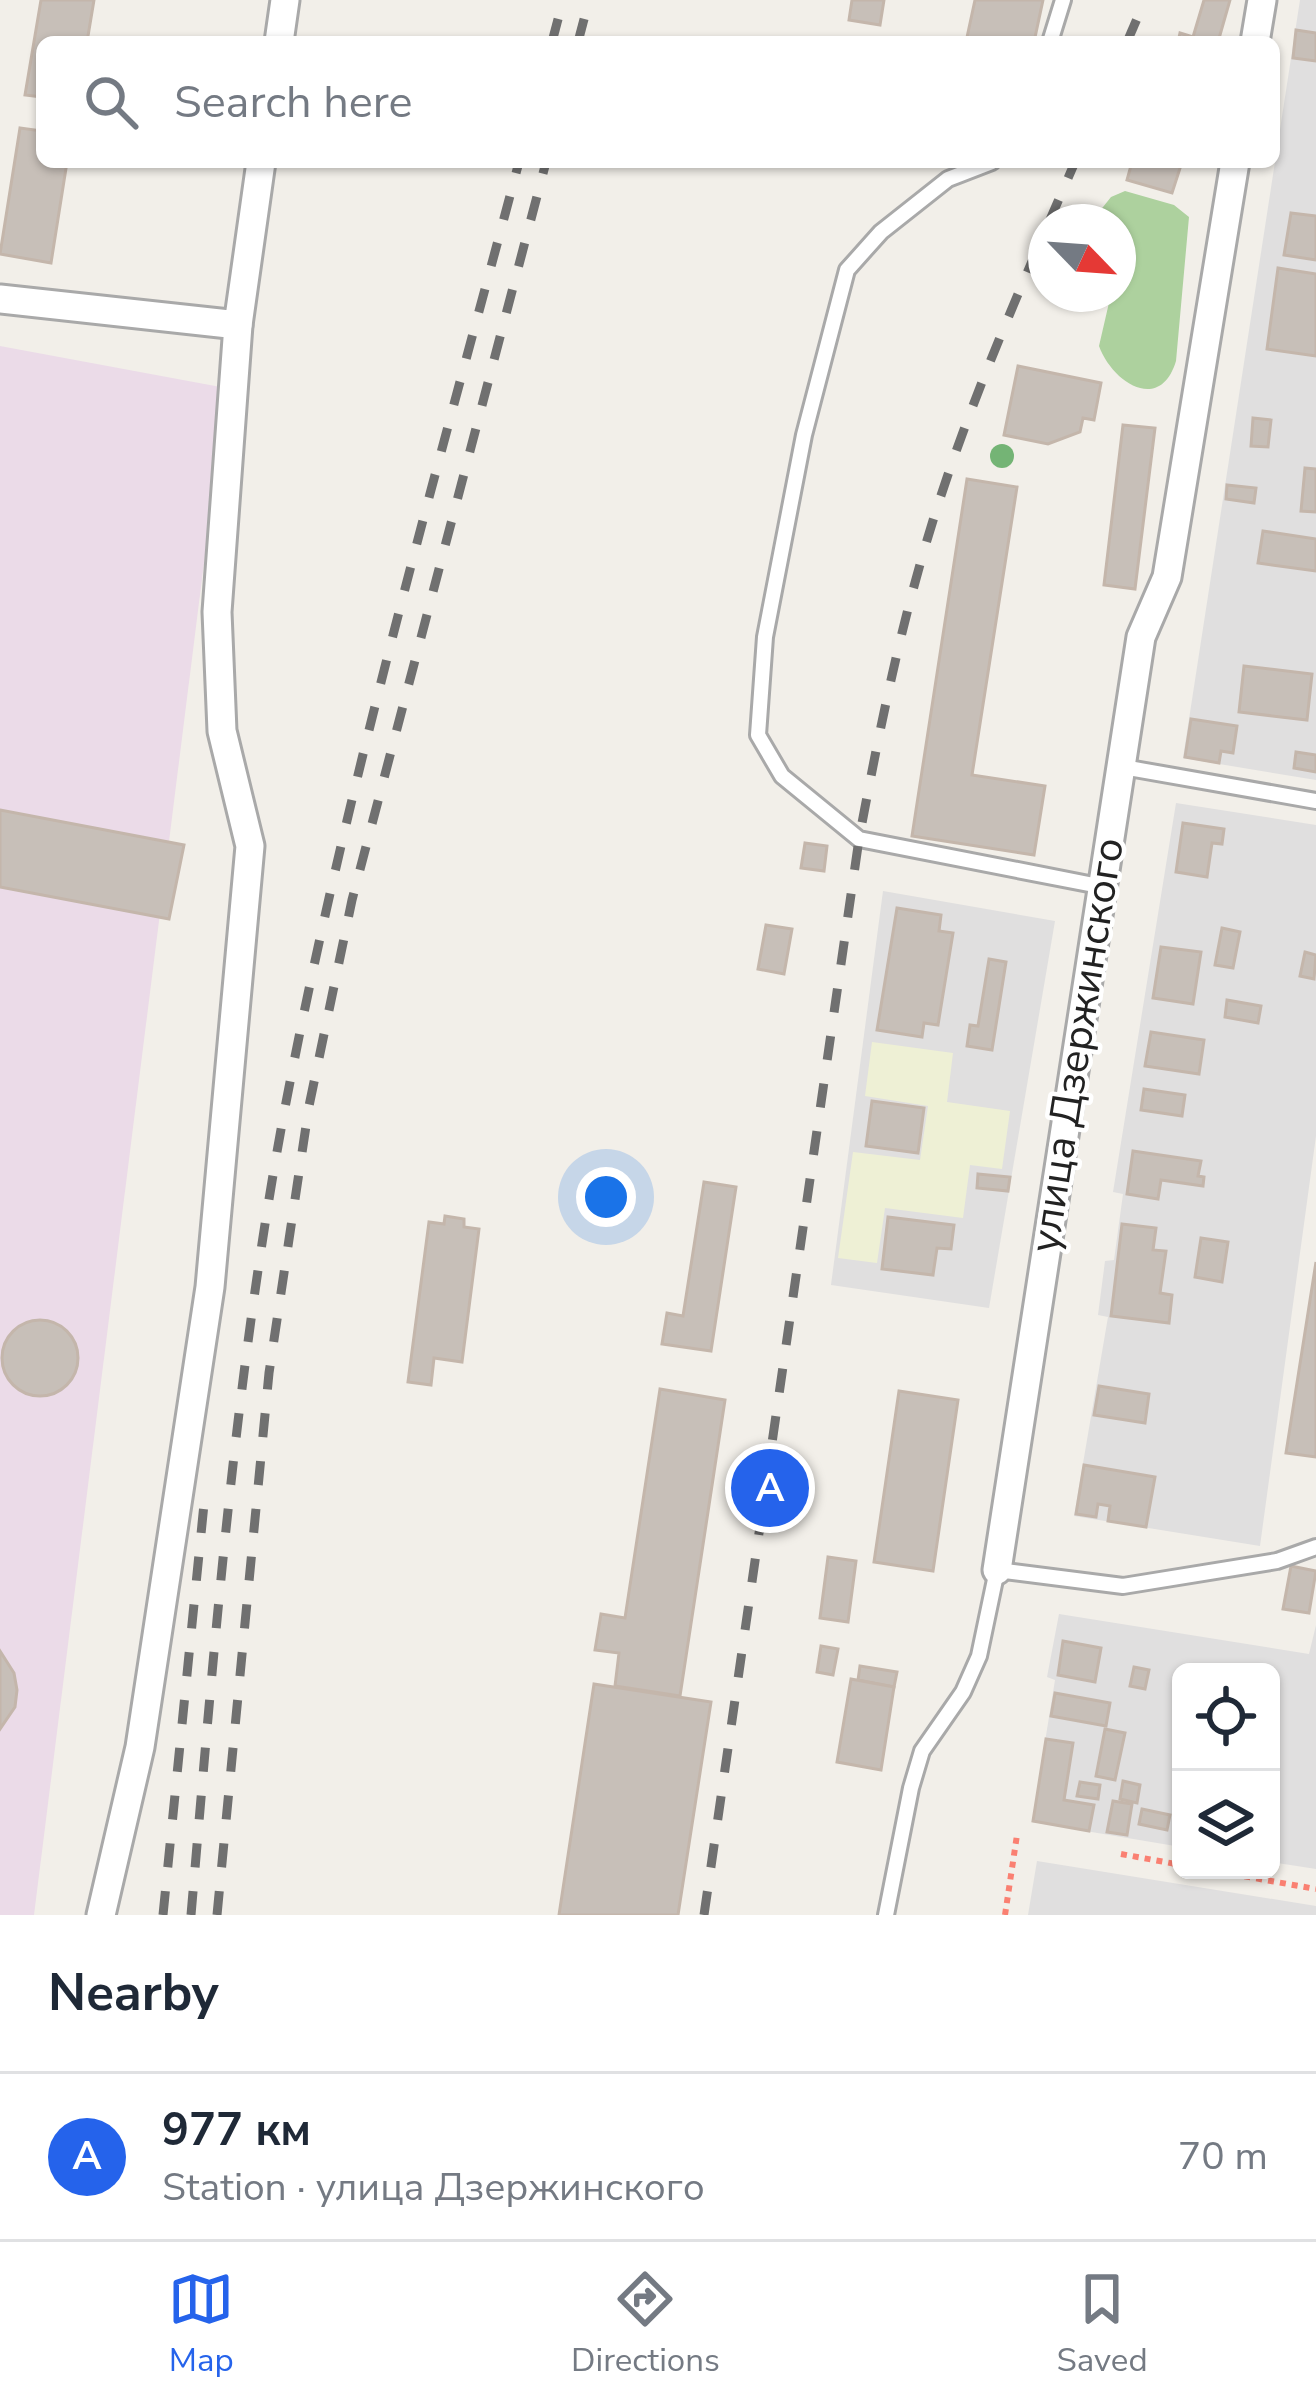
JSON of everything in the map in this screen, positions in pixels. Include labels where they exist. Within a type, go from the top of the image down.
[{"type":"street","points":[[279,36],[285,0]]},
{"type":"street","points":[[1256,36],[1262,0]]},
{"type":"street","points":[[101,1915],[140,1747],[210,1287],[250,846],[222,731],[217,612],[238,325],[259,168]]},
{"type":"street","name":"улица Дзержинского","points":[[997,1570],[1141,638],[1166,578],[1234,168]]},
{"type":"street","points":[[0,299],[238,325]]},
{"type":"lane","points":[[1052,36],[1063,0]]},
{"type":"lane","points":[[976,168],[948,178],[880,232],[847,270],[804,435],[769,615],[758,735],[782,776],[859,839],[1100,886]]},
{"type":"lane","points":[[1123,767],[1316,801]]},
{"type":"lane","points":[[997,1570],[1123,1586],[1276,1561],[1316,1547]]},
{"type":"lane","name":"улица Дзержинского","points":[[886,1915],[922,1751],[963,1692],[979,1656],[997,1570]]},
{"type":"path","points":[[1005,1915],[1017,1835]]},
{"type":"path","points":[[1121,1854],[1172,1863]]},
{"type":"path","points":[[1260,1879],[1316,1889]]},
{"type":"shaded area","points":[[1300,0],[1316,0],[1316,780],[1183,758],[1274,168],[1280,168],[1280,130]]},
{"type":"shaded area","points":[[0,346],[226,388],[34,1915],[0,1915]]},
{"type":"shaded area","points":[[1176,803],[1316,825],[1316,1136],[1260,1546],[1074,1516],[1108,1317],[1098,1315],[1105,1261],[1114,1260],[1123,1194],[1113,1192]]},
{"type":"shaded area","points":[[883,891],[1055,921],[989,1308],[831,1285]]},
{"type":"shaded area","points":[[1059,1614],[1309,1654],[1316,1625],[1316,1869],[1280,1863],[1280,1663],[1172,1663],[1172,1845],[1032,1822],[1055,1680],[1047,1677]]},
{"type":"shaded area","points":[[1037,1861],[1316,1906],[1316,1915],[1028,1915]]},
{"type":"green space","points":[[1125,191],[1174,205],[1189,217],[1176,361],[1169,377],[1148,389],[1125,381],[1099,346],[1107,312],[1136,312],[1136,204],[1105,204]]},
{"type":"green space","points":[[872,1042],[953,1053],[947,1102],[1010,1111],[1002,1169],[970,1165],[963,1218],[885,1208],[877,1263],[838,1258],[853,1152],[920,1160],[928,1106],[865,1096]]},
{"type":"building","points":[[41,0],[94,0],[88,36],[36,36],[36,96],[25,95]]},
{"type":"building","points":[[852,0],[884,0],[880,25],[849,20]]},
{"type":"building","points":[[975,0],[1043,0],[1035,36],[967,36]]},
{"type":"building","points":[[1204,0],[1230,0],[1220,36],[1193,36]]},
{"type":"building","points":[[1296,30],[1316,33],[1316,61],[1293,58]]},
{"type":"building","points":[[20,128],[36,130],[36,168],[66,168],[51,263],[0,254]]},
{"type":"building","points":[[1130,168],[1180,168],[1172,193],[1127,180]]},
{"type":"building","points":[[1291,213],[1316,216],[1316,260],[1284,255]]},
{"type":"building","points":[[1278,268],[1316,274],[1316,356],[1267,349]]},
{"type":"building","points":[[1018,366],[1101,383],[1094,420],[1083,418],[1080,432],[1048,444],[1004,435]]},
{"type":"building","points":[[1253,418],[1271,420],[1268,447],[1251,446]]},
{"type":"building","points":[[1123,425],[1155,428],[1135,589],[1104,585]]},
{"type":"building","points":[[1305,468],[1316,469],[1316,512],[1301,511]]},
{"type":"building","points":[[967,479],[1017,487],[972,775],[1045,786],[1034,855],[912,836]]},
{"type":"building","points":[[1227,485],[1256,488],[1254,503],[1226,499]]},
{"type":"building","points":[[1263,531],[1316,539],[1316,571],[1258,563]]},
{"type":"building","points":[[1244,666],[1312,674],[1307,720],[1239,712]]},
{"type":"building","points":[[1191,719],[1237,726],[1233,753],[1221,751],[1219,763],[1185,757]]},
{"type":"building","points":[[1296,752],[1316,755],[1316,772],[1294,768]]},
{"type":"building","points":[[0,810],[184,845],[169,919],[0,887]]},
{"type":"building","points":[[1183,823],[1224,829],[1222,844],[1212,843],[1207,877],[1176,872]]},
{"type":"building","points":[[805,843],[827,846],[824,871],[801,868]]},
{"type":"building","points":[[897,908],[941,915],[939,931],[953,933],[938,1025],[924,1023],[922,1037],[877,1030]]},
{"type":"building","points":[[766,925],[792,929],[784,974],[758,969]]},
{"type":"building","points":[[1222,928],[1240,932],[1233,968],[1215,965]]},
{"type":"building","points":[[1161,947],[1201,952],[1193,1004],[1153,998]]},
{"type":"building","points":[[1305,952],[1316,955],[1314,979],[1300,976]]},
{"type":"building","points":[[989,959],[1006,962],[992,1050],[967,1046],[970,1025],[978,1026]]},
{"type":"building","points":[[1227,1000],[1261,1006],[1258,1023],[1225,1017]]},
{"type":"building","points":[[1151,1032],[1204,1040],[1199,1074],[1145,1066]]},
{"type":"building","points":[[1144,1089],[1185,1095],[1182,1116],[1141,1110]]},
{"type":"building","points":[[872,1101],[924,1108],[918,1153],[866,1146]]},
{"type":"building","points":[[1133,1151],[1201,1161],[1198,1176],[1204,1177],[1203,1186],[1161,1180],[1158,1199],[1127,1194]]},
{"type":"building","points":[[978,1174],[1010,1177],[1008,1191],[977,1188]]},
{"type":"building","points":[[704,1182],[736,1187],[711,1351],[662,1344],[667,1313],[683,1316]]},
{"type":"building","points":[[445,1216],[464,1219],[464,1227],[479,1229],[462,1362],[434,1358],[431,1385],[408,1382],[429,1222],[444,1224]]},
{"type":"building","points":[[888,1217],[954,1225],[951,1249],[937,1248],[933,1275],[882,1269]]},
{"type":"building","points":[[1122,1224],[1156,1228],[1153,1250],[1166,1251],[1160,1293],[1172,1295],[1169,1323],[1111,1316]]},
{"type":"building","points":[[1201,1238],[1228,1242],[1222,1282],[1195,1277]]},
{"type":"building","points":[[1316,1262],[1316,1457],[1286,1453]]},
{"type":"building","points":[[40,1320],[67,1331],[78,1358],[67,1385],[40,1396],[13,1385],[2,1358],[13,1331]]},
{"type":"building","points":[[1099,1386],[1149,1394],[1145,1423],[1094,1415]]},
{"type":"building","points":[[660,1389],[725,1400],[680,1696],[615,1686],[619,1653],[595,1650],[601,1614],[625,1618]]},
{"type":"building","points":[[899,1391],[958,1400],[933,1571],[874,1562]]},
{"type":"building","points":[[1084,1465],[1155,1477],[1146,1527],[1108,1521],[1110,1506],[1098,1504],[1096,1517],[1076,1514]]},
{"type":"building","points":[[828,1557],[856,1561],[848,1622],[820,1618]]},
{"type":"building","points":[[1291,1566],[1316,1571],[1309,1613],[1283,1609]]},
{"type":"building","points":[[1063,1641],[1101,1648],[1095,1682],[1058,1675]]},
{"type":"building","points":[[821,1646],[838,1649],[833,1675],[817,1672]]},
{"type":"building","points":[[0,1651],[14,1673],[17,1690],[15,1707],[0,1729]]},
{"type":"building","points":[[860,1666],[897,1672],[894,1687],[858,1680]]},
{"type":"building","points":[[1134,1667],[1149,1670],[1145,1689],[1130,1686]]},
{"type":"building","points":[[851,1679],[894,1687],[881,1770],[837,1762]]},
{"type":"building","points":[[594,1684],[711,1702],[678,1915],[559,1915]]},
{"type":"building","points":[[1055,1693],[1110,1703],[1106,1726],[1051,1716]]},
{"type":"building","points":[[1105,1729],[1125,1733],[1115,1780],[1096,1776]]},
{"type":"building","points":[[1046,1739],[1073,1743],[1064,1800],[1094,1805],[1089,1831],[1033,1821]]},
{"type":"building","points":[[1123,1781],[1140,1785],[1137,1803],[1120,1799]]},
{"type":"building","points":[[1080,1782],[1100,1785],[1098,1799],[1077,1796]]},
{"type":"building","points":[[1113,1801],[1132,1804],[1127,1835],[1107,1832]]},
{"type":"building","points":[[1142,1809],[1170,1815],[1167,1830],[1139,1824]]},
{"type":"railway","points":[[554,36],[563,0]]},
{"type":"railway","points":[[580,36],[589,0]]},
{"type":"railway","points":[[1130,36],[1145,0]]},
{"type":"railway","points":[[191,1915],[239,1412],[284,1113],[363,754],[517,168]]},
{"type":"railway","points":[[217,1915],[269,1373],[309,1106],[352,900],[544,168]]},
{"type":"railway","points":[[1057,204],[1072,168]]},
{"type":"railway","points":[[704,1915],[859,839],[880,731],[913,589],[949,471],[1028,271]]},
{"type":"railway","points":[[163,1915],[204,1504]]},
{"type":"place","name":"977 км","points":[[770,1488]]}]
